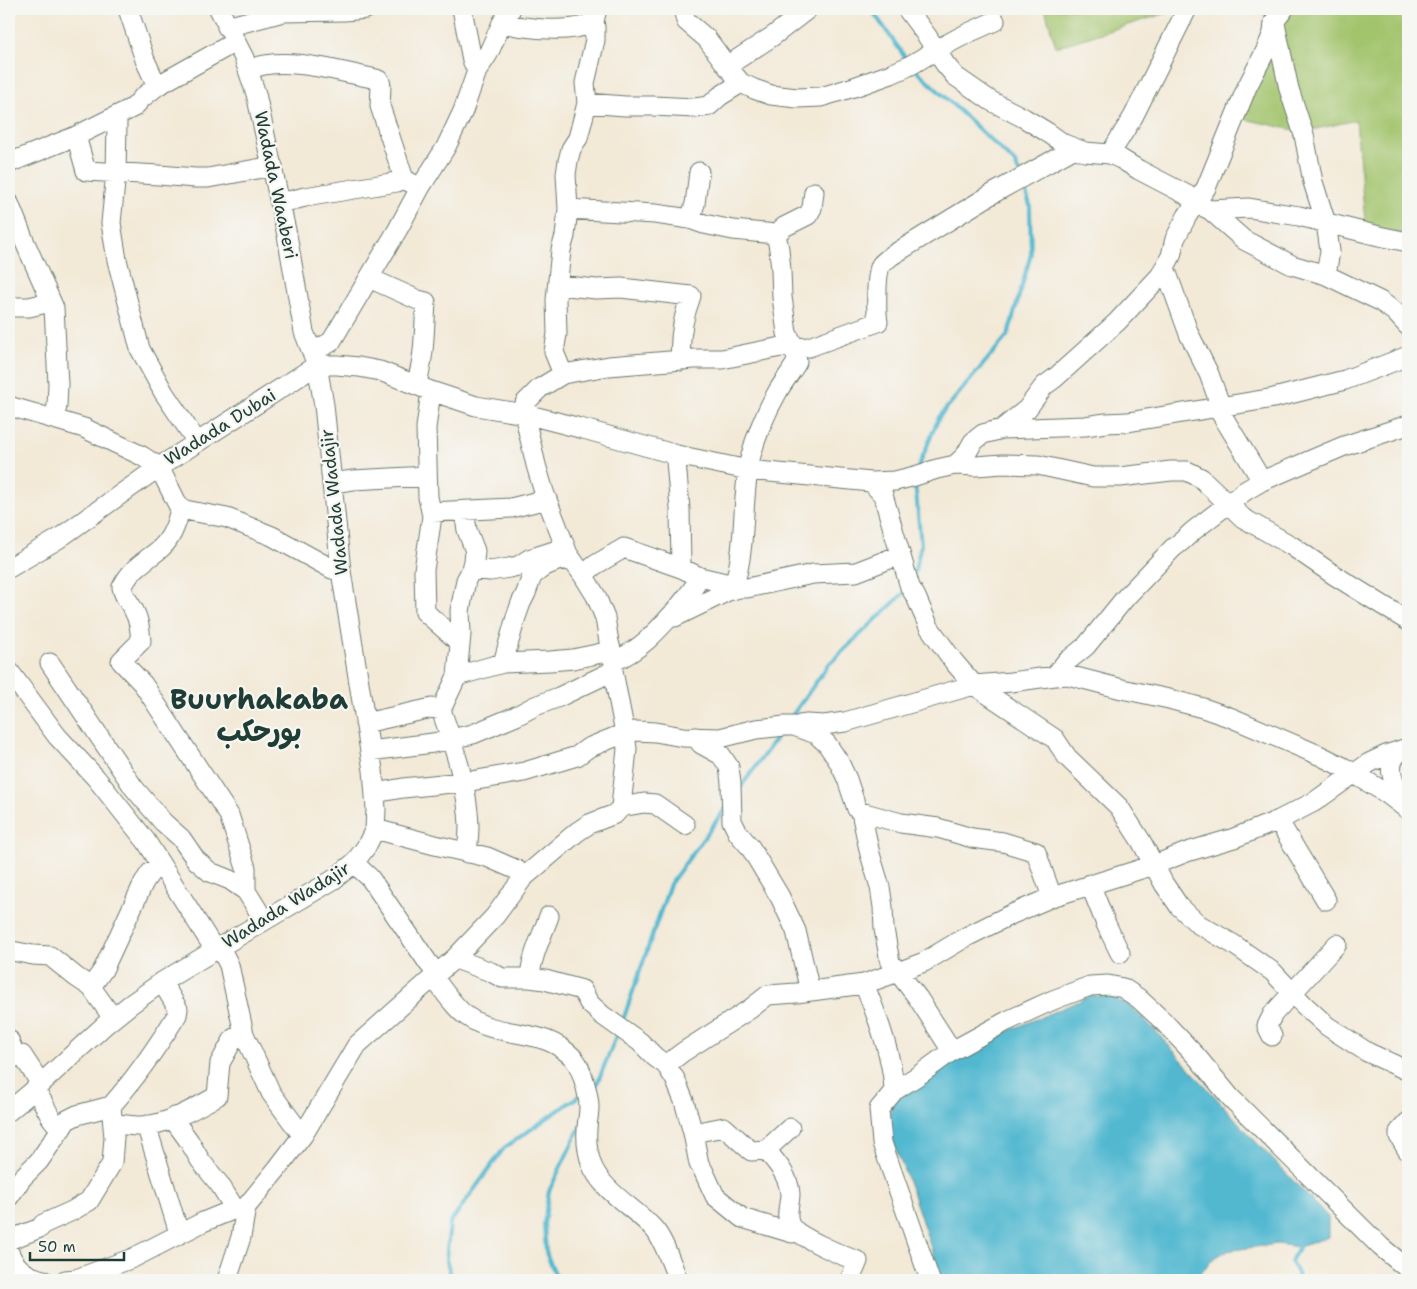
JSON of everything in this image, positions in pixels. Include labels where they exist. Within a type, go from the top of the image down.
[{"type":"street","points":[[128,9],[156,86]]},
{"type":"street","name":"Wadada Waaberi","points":[[219,9],[249,70],[256,94],[281,203],[304,332],[314,359]]},
{"type":"street","points":[[9,163],[76,136],[134,107],[156,86],[231,34],[283,12],[344,12],[366,9]]},
{"type":"street","points":[[462,9],[472,60],[477,71]]},
{"type":"street","points":[[683,9],[686,21],[707,39],[741,82],[771,95],[797,98],[821,97],[891,74],[995,21]]},
{"type":"street","points":[[727,66],[773,36],[808,9]]},
{"type":"street","points":[[907,9],[955,76],[991,101],[1024,118],[1064,144],[1085,152],[1110,154],[1187,195],[1244,240],[1292,265],[1326,276],[1380,301],[1396,312],[1408,326]]},
{"type":"street","points":[[1110,154],[1150,84],[1186,9]]},
{"type":"street","points":[[507,16],[535,28],[556,29],[590,24],[596,15]]},
{"type":"street","points":[[563,374],[554,352],[557,334],[558,285],[568,209],[566,174],[571,149],[578,138],[587,103],[585,83],[595,40],[596,15]]},
{"type":"street","points":[[1203,207],[1206,188],[1247,87],[1273,34],[1279,15]]},
{"type":"street","points":[[1279,15],[1289,89],[1304,134],[1312,182],[1326,223],[1330,251],[1326,276]]},
{"type":"street","name":"Wadada Dubai","points":[[9,406],[84,428],[142,456],[159,467],[314,359],[331,342],[398,229],[412,183],[446,147],[463,111],[477,71],[488,54],[507,16]]},
{"type":"street","points":[[249,70],[262,65],[288,63],[324,68],[380,81],[380,106],[412,183],[397,182],[281,203]]},
{"type":"street","points":[[587,103],[695,108],[709,106],[741,82]]},
{"type":"street","points":[[114,117],[116,123],[116,173],[111,223],[117,260],[140,349],[164,393],[197,442]]},
{"type":"street","points":[[76,136],[86,171],[195,178],[273,166]]},
{"type":"street","points":[[73,1280],[133,1258],[179,1233],[241,1208],[278,1169],[303,1135],[357,1045],[456,957],[495,916],[522,878],[577,832],[589,824],[615,814],[621,807],[627,749],[605,618],[596,596],[574,562],[547,498],[536,465],[525,414],[525,403],[540,388],[563,374],[608,366],[722,359],[781,347],[809,347],[878,322],[876,311],[878,277],[882,264],[886,260],[992,194],[1075,148]]},
{"type":"street","points":[[690,219],[695,204],[699,172]]},
{"type":"street","points":[[568,209],[690,219],[733,230],[776,234],[784,227],[808,215],[812,208],[814,192]]},
{"type":"street","points":[[9,203],[22,238],[54,308],[58,384],[54,419]]},
{"type":"street","points":[[1002,430],[1027,409],[1044,386],[1117,322],[1152,285],[1171,256],[1175,238],[1187,216],[1203,207],[1249,208],[1299,216],[1408,242]]},
{"type":"street","points":[[737,587],[750,458],[762,423],[778,390],[797,362],[795,348],[787,332],[776,234]]},
{"type":"street","points":[[1163,270],[1167,274],[1189,334],[1209,374],[1220,412],[1262,481]]},
{"type":"street","points":[[369,278],[403,294],[426,302],[424,352],[420,372],[426,428],[428,497],[431,512],[429,544],[424,570],[425,612],[460,643]]},
{"type":"street","points":[[558,285],[621,288],[691,296],[683,324],[680,344],[681,361]]},
{"type":"street","points":[[9,307],[29,307],[51,302]]},
{"type":"street","points":[[955,465],[965,456],[973,442],[983,434],[1002,430],[1128,422],[1220,408],[1274,398],[1345,380],[1408,356]]},
{"type":"street","points":[[314,359],[380,371],[476,406],[525,414],[677,455],[748,470],[871,482],[895,481],[936,468],[955,465],[1038,465],[1093,477],[1120,477],[1186,471],[1200,478],[1243,518],[1292,546],[1334,575],[1408,621]]},
{"type":"street","name":"Wadada Wadajir","points":[[9,1111],[113,1018],[162,982],[332,880],[354,863],[366,847],[375,828],[375,793],[370,751],[341,571],[324,405],[314,359]]},
{"type":"street","points":[[1055,676],[1065,663],[1086,646],[1126,597],[1172,548],[1245,491],[1262,481],[1344,446],[1408,425]]},
{"type":"street","points":[[677,455],[680,509],[680,568]]},
{"type":"street","points":[[9,568],[58,538],[159,467],[180,509],[176,526],[162,547],[139,565],[126,579],[122,588],[124,596],[133,609],[140,625],[141,641],[121,661],[143,684],[229,815],[246,868],[246,891]]},
{"type":"street","points":[[332,483],[427,476]]},
{"type":"street","points":[[871,482],[883,495],[910,588],[929,627],[954,662],[974,685],[1055,739],[1067,757],[1119,807],[1141,841],[1164,884],[1179,906],[1198,924],[1233,944],[1273,972],[1327,1026],[1344,1038],[1367,1052],[1408,1070]]},
{"type":"street","points":[[431,512],[512,508],[547,498]]},
{"type":"street","points":[[180,509],[227,518],[272,536],[341,571]]},
{"type":"street","points":[[464,511],[467,530],[475,551],[472,569],[466,580],[460,611],[457,676],[441,710],[452,740],[462,781],[468,818],[467,853]]},
{"type":"street","points":[[472,569],[490,571],[509,568],[518,566],[529,559],[595,565],[624,548],[700,577],[747,588],[813,574],[856,572],[900,555]]},
{"type":"street","points":[[503,663],[520,603],[532,576],[545,566],[562,559],[574,562]]},
{"type":"street","points":[[370,751],[416,746],[452,740],[473,734],[559,697],[648,640],[687,597],[700,577]]},
{"type":"street","points":[[665,623],[737,587]]},
{"type":"street","points":[[457,676],[503,663],[573,659],[613,661]]},
{"type":"street","points":[[50,663],[134,788],[163,822],[181,838],[196,860],[210,872],[230,880],[246,891],[264,920]]},
{"type":"street","points":[[9,671],[57,736],[96,778],[146,841],[229,965],[244,1034],[272,1093],[303,1135]]},
{"type":"street","points":[[375,793],[402,788],[471,781],[524,772],[577,756],[588,748],[625,733],[636,731],[683,737],[720,738],[772,726],[824,725],[845,722],[974,685],[1068,675],[1203,708],[1232,718],[1321,756],[1386,793],[1408,809]]},
{"type":"street","points":[[365,722],[432,708],[441,710]]},
{"type":"street","points":[[794,726],[816,734],[828,744],[847,779],[857,809],[861,812],[901,823],[938,828],[972,838],[1003,842],[1036,852],[1052,897]]},
{"type":"street","points":[[696,737],[701,744],[722,755],[729,767],[732,783],[732,821],[784,904],[796,931],[810,991]]},
{"type":"street","points":[[666,1065],[768,995],[864,984],[924,962],[966,937],[1052,897],[1154,866],[1187,852],[1234,838],[1279,820],[1314,802],[1369,763],[1406,748]]},
{"type":"street","points":[[1406,748],[1398,752],[1394,757],[1392,774],[1408,809]]},
{"type":"street","points":[[96,778],[117,763]]},
{"type":"street","points":[[621,807],[644,803],[654,804],[685,825]]},
{"type":"street","points":[[861,812],[870,854],[880,887],[884,929],[890,962],[918,998],[952,1050]]},
{"type":"street","points":[[1279,820],[1326,900]]},
{"type":"street","points":[[375,828],[486,857],[517,870],[522,878]]},
{"type":"street","points":[[354,863],[370,878],[435,975],[466,1016],[477,1023],[548,1040],[563,1049],[575,1060],[580,1069],[590,1106],[586,1129],[592,1165],[597,1175],[607,1186],[658,1234],[678,1280]]},
{"type":"street","points":[[91,987],[103,970],[144,882],[151,872],[161,865]]},
{"type":"street","points":[[1090,884],[1120,953]]},
{"type":"street","points":[[530,978],[548,916]]},
{"type":"street","points":[[1272,1036],[1267,1026],[1273,1014],[1337,944]]},
{"type":"street","points":[[12,951],[50,956],[91,987],[113,1018]]},
{"type":"street","points":[[456,957],[461,961],[476,965],[502,978],[545,980],[582,990],[589,1003],[602,1015],[640,1042],[654,1058],[666,1065],[675,1079],[684,1101],[699,1164],[715,1196],[742,1218],[792,1232],[796,1231]]},
{"type":"street","points":[[9,1240],[40,1228],[43,1224],[89,1201],[112,1162],[114,1137],[112,1115],[125,1090],[159,1046],[177,1015],[178,1009],[162,982]]},
{"type":"street","points":[[864,984],[885,1045],[893,1076],[894,1091]]},
{"type":"street","points":[[930,1280],[882,1142],[879,1109],[894,1091],[952,1050],[1007,1021],[1053,1000],[1090,986],[1108,985],[1123,988],[1138,998],[1163,1021],[1197,1057],[1231,1098],[1381,1247],[1408,1269]]},
{"type":"street","points":[[12,1185],[39,1161],[67,1120],[77,1115],[112,1115],[147,1125],[164,1122],[216,1096],[220,1063],[234,1038],[244,1034]]},
{"type":"street","points":[[9,1040],[16,1057],[22,1055],[38,1093],[56,1125],[62,1128]]},
{"type":"street","points":[[174,1117],[176,1124],[200,1160],[241,1208],[241,1237],[227,1280]]},
{"type":"street","points":[[1408,1122],[1399,1132],[1408,1151]]},
{"type":"street","points":[[147,1125],[166,1196],[179,1233]]},
{"type":"street","points":[[693,1133],[724,1127],[751,1151],[766,1150],[790,1128]]},
{"type":"street","points":[[766,1150],[783,1171],[787,1180],[790,1193],[789,1224],[796,1231],[827,1248],[858,1261],[850,1280]]},
{"type":"street","points":[[9,1252],[13,1262],[24,1272],[44,1280]]},
{"type":"green space","points":[[1045,9],[1175,9],[1056,47]]},
{"type":"green space","points":[[1255,9],[1408,9],[1408,233],[1366,233],[1356,120],[1303,132],[1231,116],[1270,18]]},
{"type":"water","points":[[1091,996],[1111,997],[1130,1006],[1151,1026],[1258,1144],[1328,1217],[1328,1237],[1299,1247],[1277,1244],[1226,1251],[1210,1261],[1201,1274],[1201,1280],[942,1280],[894,1144],[888,1119],[893,1101],[967,1054],[1015,1028]]},
{"type":"waterway","points":[[871,9],[907,60]]},
{"type":"waterway","points":[[915,69],[1015,163],[1019,173]]},
{"type":"waterway","points":[[918,468],[939,417],[1008,335],[1031,254],[1030,205],[1023,184]]},
{"type":"waterway","points":[[914,574],[921,545],[915,482]]},
{"type":"waterway","points":[[789,720],[829,664],[906,591]]},
{"type":"waterway","points":[[738,791],[779,734]]},
{"type":"waterway","points":[[622,1023],[670,884],[725,809]]},
{"type":"waterway","points":[[594,1091],[618,1032]]},
{"type":"waterway","points":[[452,1280],[446,1259],[450,1223],[504,1148],[582,1094]]},
{"type":"waterway","points":[[558,1280],[546,1253],[544,1224],[549,1191],[580,1127]]},
{"type":"waterway","points":[[1299,1247],[1291,1261],[1300,1280]]},
{"type":"district","name":"Buurhakaba بورحكب","points":[[259,715]]}]
